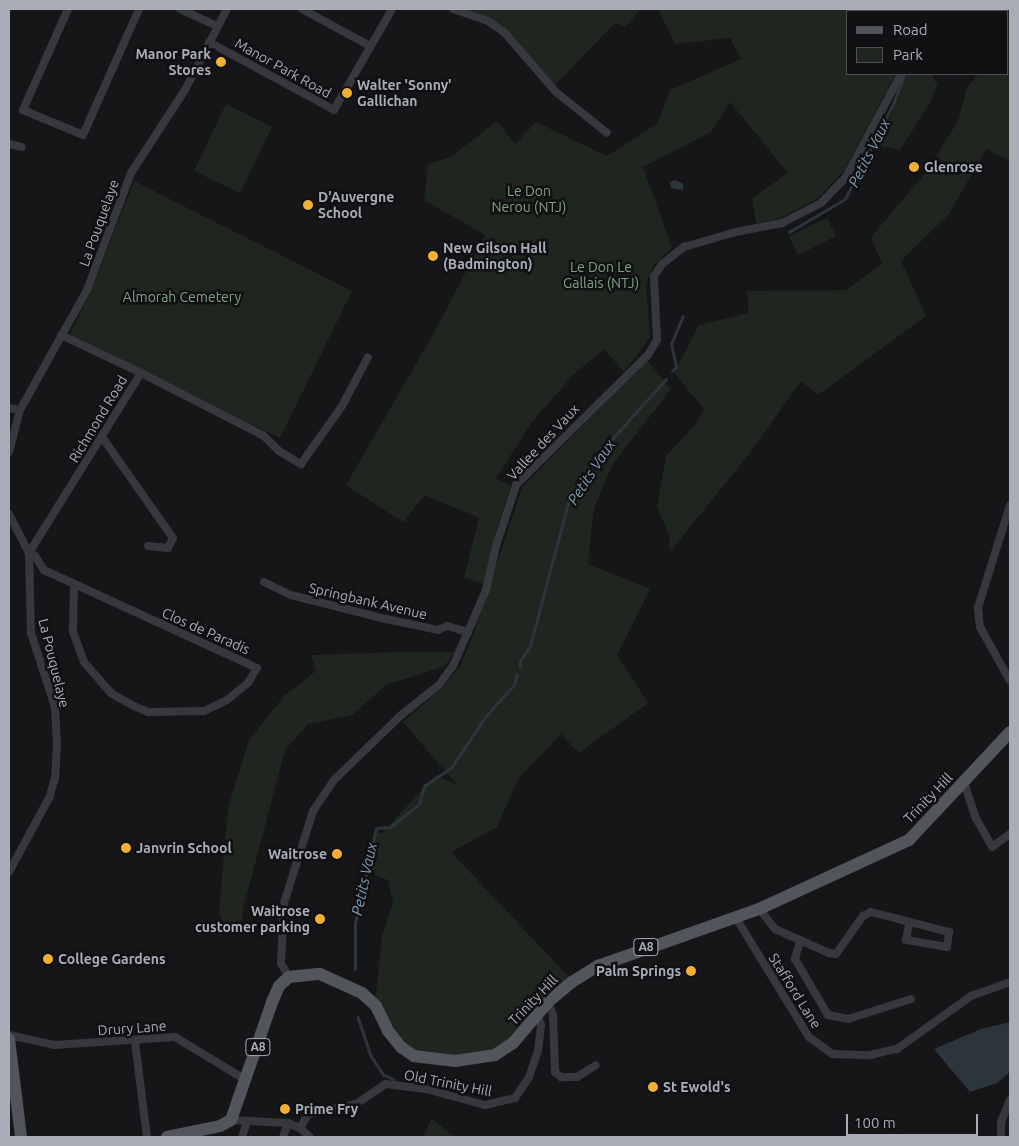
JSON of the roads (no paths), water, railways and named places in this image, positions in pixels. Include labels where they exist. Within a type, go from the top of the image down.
[{"type":"main road","name":"Trinity Hill","points":[[289,978],[320,974],[362,993],[376,1006],[388,1031],[401,1047],[429,1060],[476,1060],[495,1055],[513,1043],[548,1002],[572,982],[598,966],[759,909],[909,840],[1010,732]]},
{"type":"main road","name":"A8","points":[[231,1120],[272,1002],[279,986],[289,978]]},
{"type":"main road","points":[[9,1039],[21,1137]]},
{"type":"main road","points":[[167,1137],[220,1126],[231,1120]]},
{"type":"street","points":[[68,9],[23,110],[83,135],[139,9]]},
{"type":"street","points":[[180,9],[217,26]]},
{"type":"street","name":"La Pouquelaye","points":[[9,452],[20,410],[87,290],[130,173],[185,90],[227,9]]},
{"type":"street","points":[[302,9],[370,46]]},
{"type":"street","name":"Manor Park Road","points":[[209,42],[334,110],[392,9]]},
{"type":"street","points":[[452,9],[488,21],[504,32],[556,92],[606,133]]},
{"type":"street","name":"Vallee des Vaux","points":[[289,978],[281,962],[284,903],[313,811],[333,781],[400,716],[439,685],[453,666],[486,590],[496,546],[516,485],[648,355],[657,340],[653,283],[662,264],[684,247],[736,232],[782,224],[821,203],[846,177],[900,75]]},
{"type":"street","points":[[9,144],[22,147]]},
{"type":"street","name":"Richmond Road","points":[[29,553],[141,373],[61,335]]},
{"type":"street","points":[[141,373],[264,436],[279,451],[301,464],[342,406],[368,357]]},
{"type":"street","points":[[9,408],[20,410]]},
{"type":"street","points":[[102,437],[173,538],[172,544],[168,548],[148,546]]},
{"type":"street","points":[[1010,505],[978,608],[980,627],[1010,681]]},
{"type":"street","name":"La Pouquelaye","points":[[9,514],[29,553],[31,633],[55,707],[55,778],[41,813],[9,872]]},
{"type":"street","name":"Clos de Paradis","points":[[29,553],[35,556],[44,570],[257,668],[248,683],[227,700],[204,711],[148,712],[134,706],[111,693],[84,662],[73,631],[74,585]]},
{"type":"street","name":"Springbank Avenue","points":[[264,582],[291,595],[386,619],[438,630],[447,626],[468,632]]},
{"type":"street","points":[[964,782],[976,818],[992,848],[1010,834]]},
{"type":"street","points":[[759,909],[775,929],[800,941],[836,954],[863,916],[871,912],[909,924],[949,932],[947,947],[906,940],[909,924]]},
{"type":"street","name":"Stafford Lane","points":[[736,918],[809,1037],[832,1054],[870,1055],[897,1049],[971,996],[1010,982]]},
{"type":"street","points":[[800,941],[795,959],[828,1015],[848,1019],[911,999]]},
{"type":"street","points":[[548,1002],[553,1015],[555,1072],[561,1077],[578,1077],[596,1065]]},
{"type":"street","name":"Old Trinity Hill","points":[[300,1128],[308,1114],[356,1104],[386,1084],[426,1090],[484,1105],[498,1105],[515,1098],[529,1077],[538,1051],[541,1025],[537,1014]]},
{"type":"street","name":"Drury Lane","points":[[9,1035],[54,1045],[136,1042],[175,1038],[246,1080]]},
{"type":"street","points":[[136,1042],[147,1137]]},
{"type":"street","points":[[1001,1137],[1000,1122],[1010,1100]]},
{"type":"street","points":[[231,1120],[288,1123],[300,1128],[310,1137]]},
{"type":"street","points":[[242,1137],[247,1122]]},
{"type":"street","points":[[283,1137],[288,1123]]},
{"type":"waterway","name":"Petits Vaux","points":[[789,232],[845,199],[893,104],[904,75]]},
{"type":"waterway","name":"Petits Vaux","points":[[672,371],[676,367],[671,344],[683,316]]},
{"type":"waterway","name":"Petits Vaux","points":[[520,667],[520,661],[530,646],[569,499],[603,449],[666,379]]},
{"type":"waterway","name":"Petits Vaux","points":[[355,969],[355,923],[376,828],[390,827],[419,804],[424,786],[451,768],[485,717],[514,685],[517,674]]},
{"type":"waterway","name":"Petits Vaux","points":[[358,1017],[371,1056],[384,1075],[393,1079]]},
{"type":"place","name":"Manor Park Stores","points":[[221,62]]},
{"type":"place","name":"Walter 'Sonny' Gallichan","points":[[347,93]]},
{"type":"place","name":"Glenrose","points":[[914,167]]},
{"type":"place","name":"D'Auvergne School","points":[[308,205]]},
{"type":"place","name":"New Gilson Hall (Badmington)","points":[[433,256]]},
{"type":"place","name":"Janvrin School","points":[[126,848]]},
{"type":"place","name":"Waitrose","points":[[337,854]]},
{"type":"place","name":"Waitrose customer parking","points":[[320,919]]},
{"type":"place","name":"College Gardens","points":[[48,959]]},
{"type":"place","name":"Palm Springs","points":[[691,971]]},
{"type":"place","name":"St Ewold's","points":[[653,1087]]},
{"type":"place","name":"Prime Fry","points":[[285,1109]]},
{"type":"park label","name":"Le Don Nerou (NTJ)","points":[[529,200]]},
{"type":"park label","name":"Le Don Le Gallais (NTJ)","points":[[601,276]]},
{"type":"park label","name":"Almorah Cemetery","points":[[182,297]]}]
